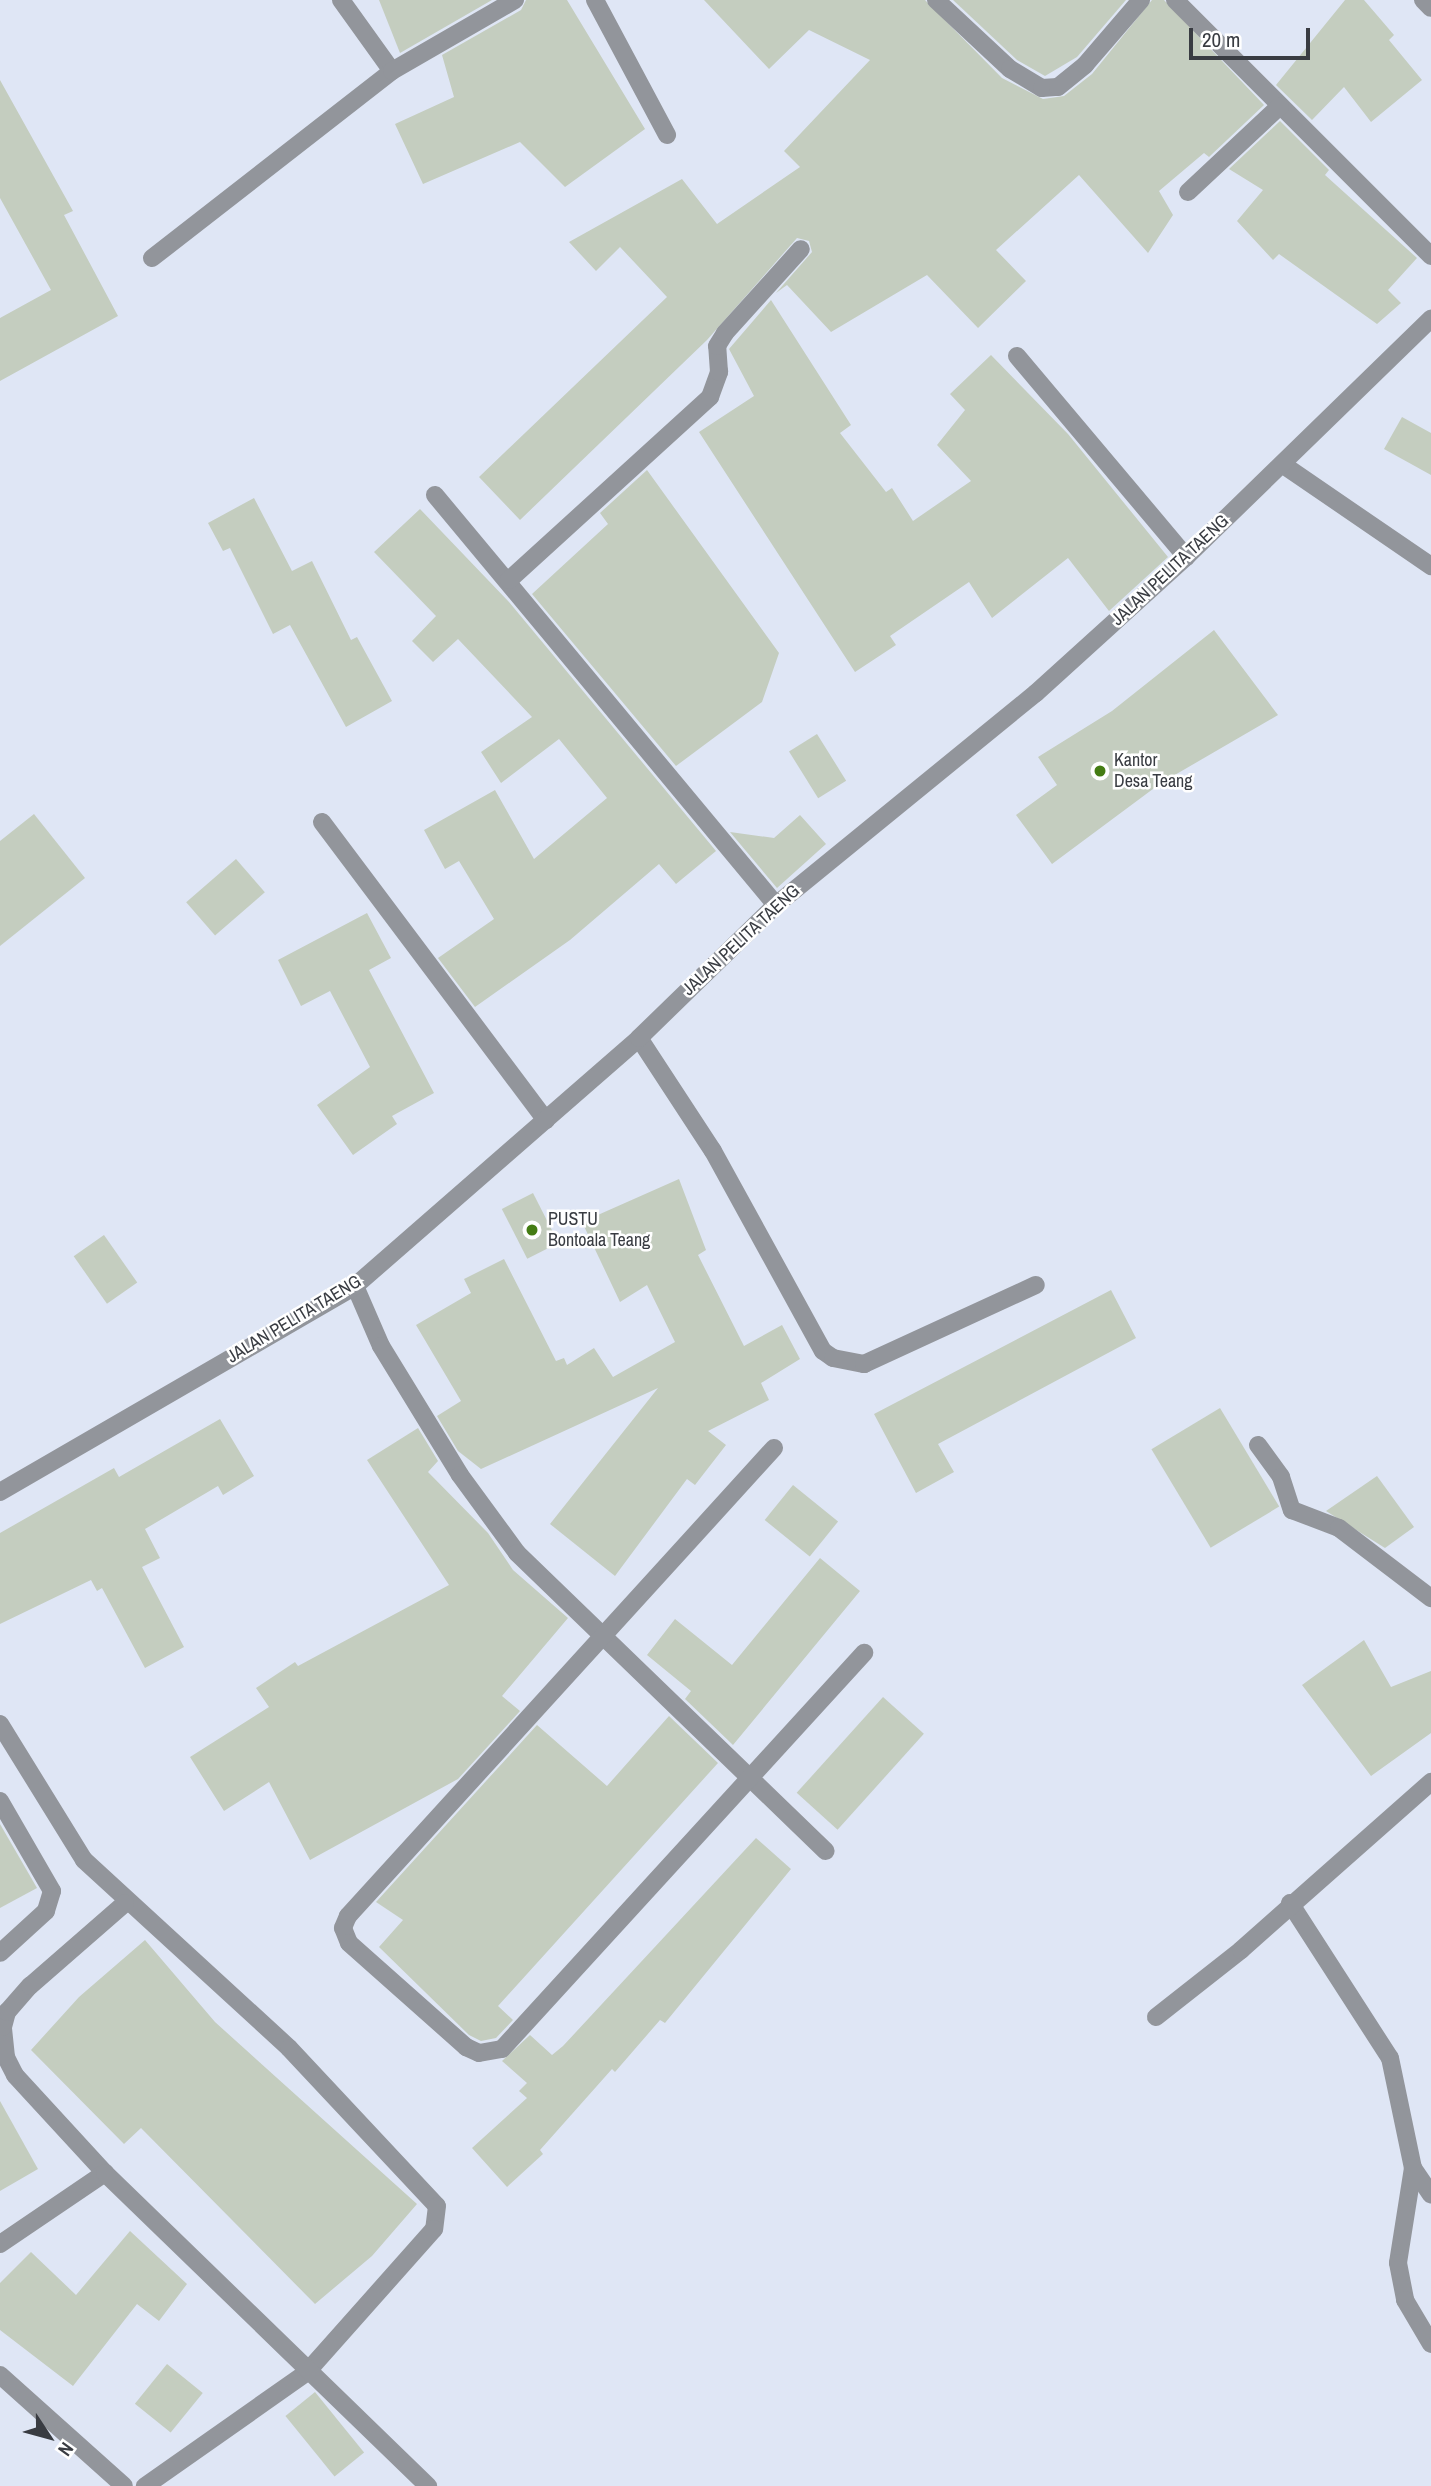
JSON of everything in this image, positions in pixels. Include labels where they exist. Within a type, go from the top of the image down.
[{"type":"street","points":[[341,0],[392,71]]},
{"type":"street","points":[[152,258],[392,71],[515,0]]},
{"type":"street","points":[[595,0],[667,135]]},
{"type":"street","points":[[936,0],[1010,69],[1042,88],[1058,86],[1085,65],[1141,0]]},
{"type":"street","points":[[1175,0],[1431,256]]},
{"type":"street","points":[[1423,0],[1431,8]]},
{"type":"street","points":[[1188,192],[1280,106]]},
{"type":"street","points":[[509,580],[710,397],[716,386],[714,361],[721,339],[801,249]]},
{"type":"street","name":"JALAN PELITA TAENG","points":[[0,1492],[355,1286],[639,1038],[776,905],[1036,693],[1186,557],[1431,319]]},
{"type":"street","points":[[1017,356],[1186,557]]},
{"type":"street","points":[[1282,464],[1431,566]]},
{"type":"street","points":[[435,495],[509,580],[776,905]]},
{"type":"street","points":[[322,822],[546,1120]]},
{"type":"street","points":[[639,1038],[713,1150],[822,1351],[833,1358],[864,1364],[1036,1285]]},
{"type":"street","points":[[355,1286],[381,1346],[460,1475],[517,1553],[754,1777],[826,1850]]},
{"type":"street","points":[[1258,1445],[1281,1477],[1292,1510],[1339,1528],[1431,1598]]},
{"type":"street","points":[[774,1448],[605,1638],[348,1916],[343,1928],[355,1951],[466,2048],[479,2053],[502,2049],[754,1777],[864,1653]]},
{"type":"street","points":[[0,1724],[84,1860],[125,1903],[289,2048],[437,2206],[434,2229],[306,2373],[145,2486]]},
{"type":"street","points":[[1156,2017],[1241,1950],[1290,1903],[1431,1782]]},
{"type":"street","points":[[0,1801],[52,1891],[46,1911],[0,1953]]},
{"type":"street","points":[[125,1903],[30,1986],[7,2012],[3,2027],[6,2057],[15,2075],[105,2174],[306,2373],[428,2486]]},
{"type":"street","points":[[1290,1903],[1390,2058],[1413,2168],[1398,2263],[1405,2300],[1431,2344]]},
{"type":"street","points":[[1413,2168],[1431,2195]]},
{"type":"street","points":[[0,2244],[105,2174]]},
{"type":"street","points":[[0,2375],[124,2486]]},
{"type":"building","points":[[379,0],[492,0],[400,53]]},
{"type":"building","points":[[526,0],[567,0],[645,129],[565,187],[520,142],[423,184],[395,124],[454,97],[442,55],[521,10]]},
{"type":"building","points":[[704,0],[925,0],[1002,78],[1043,99],[1064,96],[1092,74],[1152,0],[1164,0],[1264,105],[1209,157],[1204,153],[1159,191],[1173,215],[1148,253],[1079,175],[996,250],[1026,281],[978,328],[927,275],[831,332],[787,285],[776,293],[812,252],[809,241],[797,238],[707,340],[520,520],[479,477],[667,297],[620,247],[596,271],[569,242],[682,179],[717,224],[800,167],[784,151],[870,60],[809,30],[769,69]]},
{"type":"building","points":[[953,0],[1126,0],[1077,57],[1045,76],[1017,60]]},
{"type":"building","points":[[1345,0],[1364,0],[1394,35],[1389,40],[1422,80],[1371,122],[1344,87],[1312,120],[1276,85]]},
{"type":"building","points":[[0,80],[73,211],[64,215],[118,316],[0,381],[0,318],[51,290],[0,198]]},
{"type":"building","points":[[1280,121],[1329,170],[1325,175],[1417,258],[1388,290],[1401,303],[1377,324],[1279,254],[1273,260],[1237,221],[1263,190],[1229,169]]},
{"type":"building","points":[[771,300],[851,425],[840,433],[886,492],[892,488],[913,521],[971,481],[937,445],[965,410],[950,394],[991,355],[1068,434],[1168,557],[1109,611],[1068,558],[992,618],[969,582],[890,636],[896,645],[855,672],[699,432],[754,396],[729,349]]},
{"type":"building","points":[[1402,417],[1431,433],[1431,475],[1384,449]]},
{"type":"building","points":[[647,470],[779,653],[762,702],[676,766],[532,594],[608,524],[600,513]]},
{"type":"building","points":[[254,498],[292,571],[312,561],[351,640],[357,637],[392,701],[346,727],[290,625],[273,634],[230,548],[223,551],[208,523]]},
{"type":"building","points":[[420,509],[509,602],[716,851],[676,884],[659,864],[570,940],[475,1007],[438,958],[494,919],[459,861],[445,869],[424,830],[495,790],[534,859],[607,798],[559,739],[501,783],[481,752],[532,717],[458,639],[433,662],[412,641],[436,616],[374,552]]},
{"type":"building","points":[[1214,630],[1278,715],[1161,783],[1052,864],[1016,815],[1057,785],[1038,757],[1112,711]]},
{"type":"building","points":[[817,734],[846,781],[818,798],[789,751]]},
{"type":"building","points":[[34,814],[85,878],[0,946],[0,841]]},
{"type":"building","points":[[800,815],[826,844],[777,888],[730,832],[774,838]]},
{"type":"building","points":[[236,859],[265,892],[215,936],[186,902]]},
{"type":"building","points":[[367,913],[391,958],[369,970],[434,1093],[392,1116],[397,1124],[353,1155],[317,1105],[370,1067],[330,991],[301,1006],[278,960]]},
{"type":"building","points":[[679,1179],[706,1250],[698,1255],[744,1346],[782,1325],[800,1359],[761,1383],[769,1400],[708,1431],[726,1445],[695,1485],[687,1479],[615,1576],[550,1524],[658,1388],[481,1469],[458,1451],[437,1416],[461,1401],[416,1325],[471,1293],[464,1279],[504,1259],[556,1361],[564,1358],[567,1365],[594,1348],[613,1377],[675,1342],[647,1285],[620,1302],[582,1222]]},
{"type":"building","name":"PUSTU Bontoala Teang","points":[[533,1193],[558,1243],[527,1259],[502,1209]]},
{"type":"building","points":[[104,1235],[137,1283],[107,1304],[74,1256]]},
{"type":"building","points":[[1111,1290],[1136,1338],[938,1444],[954,1472],[916,1493],[874,1414]]},
{"type":"building","points":[[1220,1408],[1279,1507],[1211,1548],[1151,1449]]},
{"type":"building","points":[[220,1419],[254,1476],[223,1495],[218,1486],[145,1529],[160,1558],[142,1567],[184,1647],[145,1668],[102,1588],[97,1591],[91,1580],[0,1624],[0,1533],[114,1468],[119,1477]]},
{"type":"building","points":[[418,1428],[438,1461],[428,1472],[488,1533],[513,1570],[568,1618],[502,1696],[520,1711],[458,1779],[310,1860],[269,1782],[224,1811],[190,1757],[269,1707],[256,1688],[295,1662],[298,1666],[449,1585],[367,1460]]},
{"type":"building","points":[[1377,1476],[1414,1527],[1385,1548],[1326,1511]]},
{"type":"building","points":[[793,1485],[838,1522],[810,1556],[765,1520]]},
{"type":"building","points":[[820,1558],[860,1591],[733,1745],[685,1699],[691,1691],[647,1655],[675,1619],[732,1665]]},
{"type":"building","points":[[1364,1640],[1391,1687],[1431,1671],[1431,1733],[1371,1776],[1302,1685]]},
{"type":"building","points":[[883,1697],[924,1734],[838,1830],[797,1793]]},
{"type":"building","points":[[669,1716],[718,1763],[498,2006],[513,2020],[496,2038],[481,2041],[469,2035],[379,1947],[403,1920],[376,1902],[537,1725],[607,1786]]},
{"type":"building","points":[[0,1824],[37,1888],[0,1908]]},
{"type":"building","points":[[756,1838],[791,1869],[665,2023],[660,2020],[615,2072],[612,2069],[540,2150],[543,2154],[507,2187],[472,2148],[527,2098],[519,2091],[527,2083],[502,2061],[530,2035],[552,2055],[563,2046]]},
{"type":"building","points":[[145,1940],[215,2022],[417,2204],[372,2256],[315,2304],[141,2128],[124,2144],[31,2050],[79,1997]]},
{"type":"building","points":[[0,2101],[38,2169],[0,2191]]},
{"type":"building","points":[[130,2231],[187,2284],[159,2321],[137,2304],[73,2386],[0,2330],[0,2283],[31,2252],[76,2295]]},
{"type":"building","points":[[167,2364],[203,2393],[171,2433],[135,2404]]},
{"type":"building","points":[[315,2392],[364,2453],[335,2477],[285,2416]]},
{"type":"place","name":"Kantor Desa Teang","points":[[1100,771]]},
{"type":"place","name":"PUSTU Bontoala Teang","points":[[532,1230]]}]
